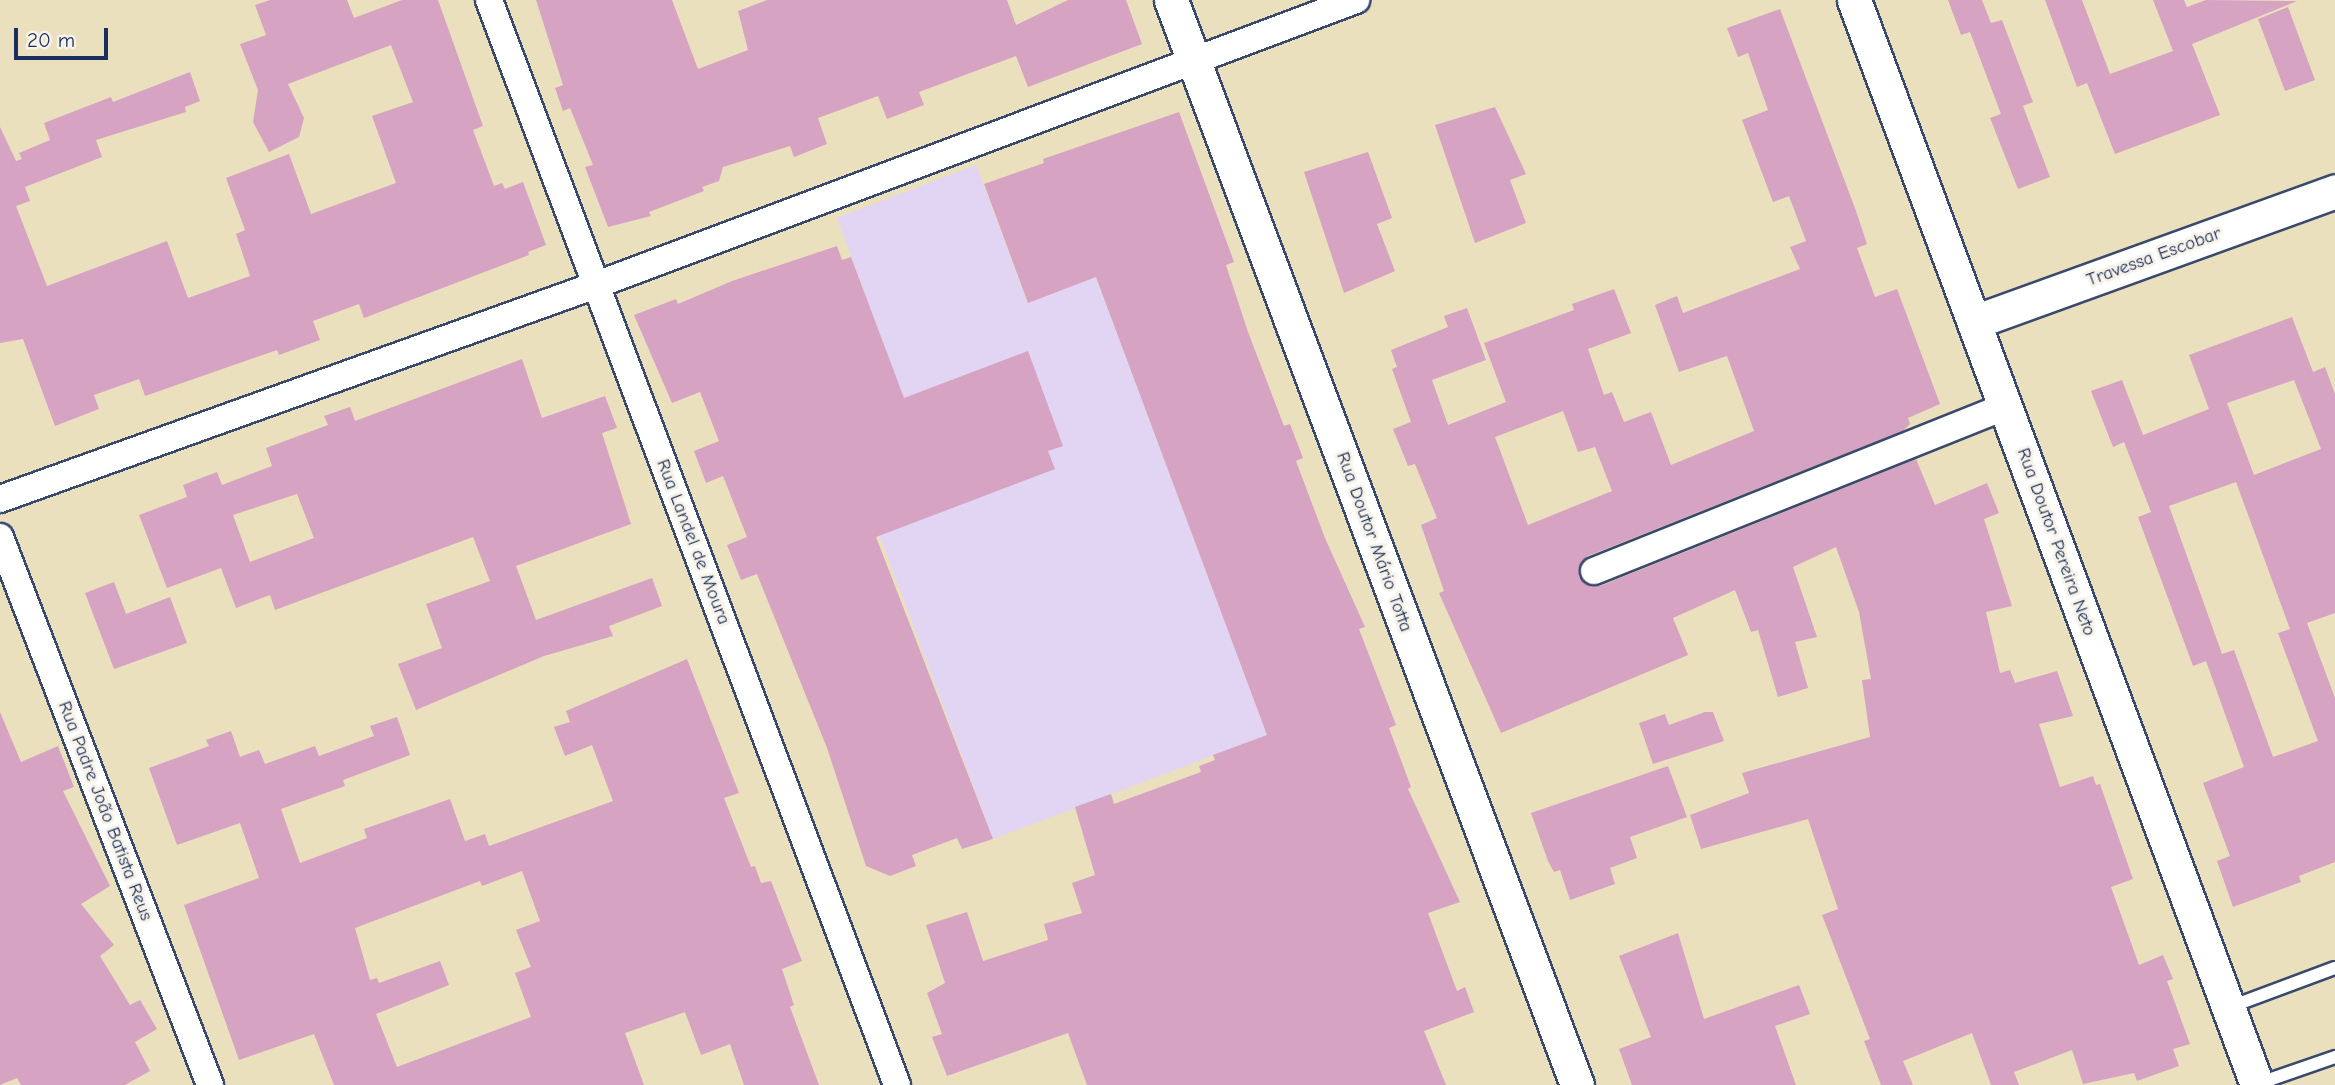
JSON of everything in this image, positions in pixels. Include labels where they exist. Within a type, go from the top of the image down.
[{"type":"street","name":"Rua Landel de Moura","points":[[489,0],[897,1085]]},
{"type":"street","name":"Rua Doutor Mário Totta","points":[[1171,0],[1577,1085]]},
{"type":"street","points":[[0,499],[596,285],[1356,0]]},
{"type":"street","name":"Rua Doutor Pereira Neto","points":[[1854,0],[2256,1085]]},
{"type":"street","name":"Travessa Escobar","points":[[1974,322],[2335,191]]},
{"type":"street","points":[[1594,571],[2006,407]]},
{"type":"street","name":"Rua Padre João Batista Reus","points":[[0,537],[207,1084]]},
{"type":"lane","points":[[2228,1008],[2335,968]]},
{"type":"lane","points":[[2256,1085],[2335,1057]]},
{"type":"shaded area","points":[[976,165],[1027,302],[1096,277],[1267,735],[993,839],[822,381],[888,356],[837,218]]},
{"type":"building","points":[[270,0],[347,0],[354,18],[402,0],[438,0],[483,126],[473,130],[494,186],[502,183],[505,189],[523,182],[546,245],[528,252],[529,255],[364,318],[359,304],[313,321],[320,340],[279,355],[277,350],[145,396],[139,379],[94,395],[99,409],[55,426],[23,339],[0,343],[0,127],[16,161],[22,159],[19,153],[50,140],[44,123],[111,97],[113,102],[190,72],[200,101],[185,107],[186,112],[96,140],[102,157],[25,187],[30,201],[16,206],[47,286],[167,241],[188,298],[250,276],[236,234],[245,230],[226,178],[289,154],[311,214],[396,183],[372,116],[413,102],[391,45],[288,84],[304,118],[299,137],[269,152],[253,122],[258,90],[240,44],[266,35],[255,5]]},
{"type":"building","points":[[536,0],[672,0],[698,69],[748,50],[738,11],[767,0],[1007,0],[1016,25],[1068,0],[1126,0],[1142,44],[1028,87],[1016,56],[919,92],[924,105],[887,119],[878,96],[818,118],[827,144],[794,157],[790,146],[723,167],[719,181],[702,187],[704,191],[649,212],[651,216],[608,227],[585,167],[593,165],[570,108],[563,111],[555,88],[563,85]]},
{"type":"building","points":[[1948,0],[1982,0],[1991,23],[2002,20],[2033,102],[2017,108],[2023,106],[2050,177],[2018,189],[1990,118],[2001,114],[1970,32],[1961,35]]},
{"type":"building","points":[[2045,0],[2082,0],[2110,74],[2173,51],[2153,0],[2184,0],[2187,7],[2206,0],[2297,1],[2192,44],[2220,115],[2115,154],[2087,83],[2077,87]]},
{"type":"building","points":[[2288,7],[2315,80],[2285,91],[2258,19]]},
{"type":"building","points":[[1780,9],[1867,244],[1857,248],[1875,297],[1897,289],[1940,404],[1908,418],[1910,424],[1903,431],[1588,556],[1581,562],[1579,576],[1585,584],[1600,586],[1916,459],[1935,505],[1987,483],[1999,513],[1984,519],[2012,606],[1986,612],[2000,673],[2010,670],[2015,683],[2057,671],[2073,716],[2039,724],[2060,787],[2093,776],[2096,785],[2100,784],[2133,879],[2111,887],[2139,965],[2163,955],[2173,979],[2167,981],[2190,1044],[2173,1049],[2179,1066],[2137,1081],[2134,1073],[2083,1084],[2072,1050],[2014,1072],[2019,1085],[1991,1085],[1972,1033],[1903,1061],[1913,1085],[1881,1085],[1864,1041],[1870,1039],[1822,915],[1838,909],[1808,819],[1701,849],[1690,815],[1749,793],[1742,773],[1870,737],[1862,680],[1871,679],[1859,612],[1836,547],[1793,567],[1817,637],[1795,642],[1808,688],[1778,697],[1758,630],[1751,632],[1735,590],[1673,618],[1688,655],[1501,733],[1439,593],[1444,591],[1421,525],[1437,518],[1415,464],[1408,466],[1393,429],[1411,422],[1392,369],[1397,367],[1391,350],[1448,327],[1444,316],[1467,308],[1486,360],[1432,380],[1448,425],[1506,402],[1484,343],[1574,310],[1572,304],[1614,289],[1631,333],[1588,349],[1604,395],[1612,392],[1624,422],[1651,412],[1671,465],[1754,431],[1727,356],[1679,372],[1655,305],[1677,296],[1683,313],[1800,269],[1790,247],[1806,241],[1789,196],[1773,202],[1742,120],[1768,110],[1748,53],[1738,57],[1727,28]],"holes":[[[1563,411],[1578,452],[1595,447],[1612,491],[1528,525],[1495,437]]]},
{"type":"building","points":[[1495,107],[1526,174],[1510,180],[1526,223],[1475,243],[1435,125]]},
{"type":"building","points":[[1179,112],[1234,262],[1226,265],[1248,332],[1284,426],[1290,424],[1303,458],[1296,461],[1325,538],[1365,627],[1359,629],[1396,725],[1389,728],[1411,787],[1408,789],[1460,902],[1428,913],[1457,991],[1465,987],[1474,1012],[1424,1031],[1446,1085],[1087,1085],[1068,1033],[947,1076],[932,1037],[942,1034],[927,993],[945,983],[926,925],[967,912],[983,961],[1048,940],[1044,924],[1082,913],[1072,883],[1095,875],[1075,807],[1111,794],[1114,804],[1201,772],[1199,766],[1215,760],[1213,755],[1267,735],[1096,277],[1028,303],[984,184],[1044,163],[1043,159]]},
{"type":"building","points":[[1368,152],[1392,218],[1377,224],[1395,271],[1344,293],[1304,172]]},
{"type":"building","points":[[837,246],[842,260],[851,257],[904,398],[1028,351],[1063,446],[1048,451],[1055,469],[876,537],[993,839],[962,849],[957,838],[912,855],[916,866],[890,876],[866,866],[827,748],[757,574],[741,580],[727,545],[747,537],[723,476],[706,483],[694,451],[719,441],[700,392],[672,403],[634,315],[676,299],[678,304],[732,281]]},
{"type":"building","points":[[2292,317],[2313,372],[2325,367],[2335,394],[2335,613],[2307,623],[2335,698],[2335,862],[2299,876],[2301,882],[2233,907],[2217,861],[2230,856],[2203,783],[2244,767],[2206,661],[2193,666],[2138,517],[2151,512],[2124,442],[2113,447],[2091,391],[2122,380],[2143,435],[2209,409],[2189,355]],"holes":[[[2294,380],[2321,449],[2254,475],[2227,403]],[[2236,482],[2290,629],[2278,633],[2318,741],[2273,757],[2234,650],[2222,654],[2169,506]]]},
{"type":"building","points":[[522,359],[542,418],[605,396],[617,428],[602,433],[631,524],[516,566],[536,620],[652,578],[662,606],[609,626],[613,636],[544,656],[416,710],[398,664],[442,648],[426,604],[490,581],[473,537],[275,610],[270,595],[236,608],[221,568],[167,588],[139,515],[187,497],[183,485],[217,472],[222,485],[272,466],[266,448],[328,425],[324,416],[350,407],[355,421]],"holes":[[[297,494],[314,538],[250,562],[233,515]]]},
{"type":"building","points":[[114,582],[126,614],[170,597],[187,643],[114,669],[85,593]]},
{"type":"building","points":[[687,659],[739,793],[724,798],[751,867],[755,866],[761,883],[771,881],[802,961],[782,969],[794,1005],[790,1007],[819,1085],[744,1085],[730,1044],[701,1055],[685,1012],[625,1033],[644,1085],[334,1085],[314,1034],[239,1060],[184,905],[259,878],[240,823],[177,845],[149,768],[209,746],[206,740],[231,731],[240,757],[259,750],[265,764],[315,746],[319,756],[374,736],[370,726],[397,717],[410,755],[343,780],[345,786],[281,809],[300,863],[367,838],[364,829],[450,799],[465,841],[485,834],[489,846],[613,801],[592,745],[565,756],[554,727],[570,722],[566,711]],"holes":[[[522,871],[540,921],[516,930],[531,967],[515,973],[531,1017],[397,1067],[376,1014],[449,985],[440,961],[379,983],[377,978],[370,980],[355,928],[480,881],[482,886]]]},
{"type":"building","points":[[0,712],[21,762],[58,746],[74,787],[63,791],[110,886],[81,904],[114,945],[100,956],[130,1005],[140,1000],[157,1029],[135,1042],[150,1071],[125,1085],[21,1085],[17,1078],[0,1085]]},
{"type":"building","points":[[1705,712],[1713,712],[1724,741],[1653,764],[1639,723],[1665,714],[1669,725]]},
{"type":"building","points":[[1668,766],[1687,817],[1630,837],[1637,858],[1610,868],[1615,884],[1570,900],[1560,870],[1554,872],[1548,861],[1531,813]]},
{"type":"building","points":[[1678,933],[1704,1019],[1799,985],[1810,1014],[1775,1026],[1796,1085],[1632,1085],[1619,1049],[1651,1037],[1619,956]]}]
